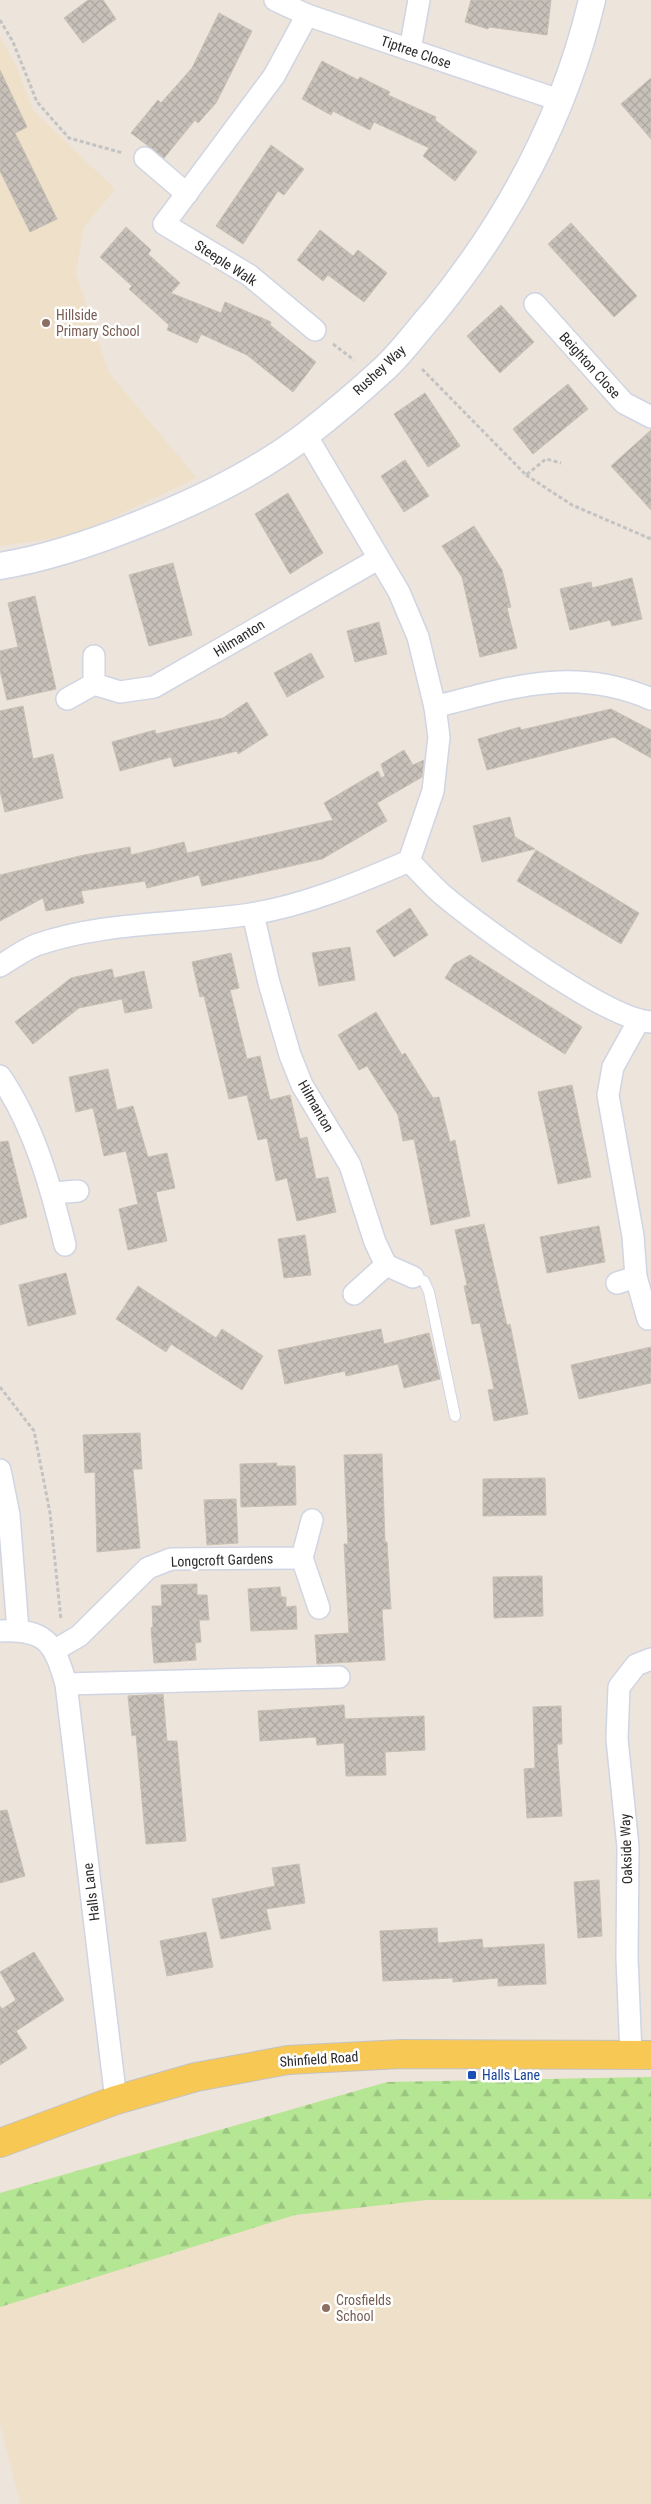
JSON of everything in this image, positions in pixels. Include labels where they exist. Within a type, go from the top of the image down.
[{"type":"main road","name":"Shinfield Road","points":[[0,2143],[116,2100],[196,2077],[288,2060],[315,2057],[401,2054],[641,2055]]},
{"type":"street","name":"Tiptree Close","points":[[275,0],[307,16],[559,100]]},
{"type":"street","points":[[410,50],[419,0]]},
{"type":"street","name":"Rushey Way","points":[[0,566],[75,548],[182,508],[229,484],[306,435],[386,368],[466,272],[498,222],[534,159],[559,100],[586,23],[592,0]]},
{"type":"street","name":"Steeple Walk","points":[[307,16],[274,76],[164,224],[249,275],[315,330]]},
{"type":"street","points":[[144,158],[187,194]]},
{"type":"street","name":"Beighton Close","points":[[535,304],[624,403],[651,417]]},
{"type":"street","points":[[0,966],[35,946],[99,930],[189,923],[253,914],[340,891],[409,861],[433,791],[439,737],[435,707],[418,637],[399,592],[306,435]]},
{"type":"street","name":"Hilmanton","points":[[94,684],[120,692],[154,686],[378,559]]},
{"type":"street","points":[[67,700],[94,684],[94,656]]},
{"type":"street","points":[[435,707],[505,689],[558,681],[607,684],[651,699]]},
{"type":"street","points":[[409,861],[444,896],[505,941],[578,991],[644,1022],[613,1067],[608,1095],[633,1236],[626,1280],[648,1319]]},
{"type":"street","name":"Hilmanton","points":[[253,914],[268,982],[293,1063],[302,1085],[350,1165],[375,1242],[386,1265]]},
{"type":"street","points":[[0,1076],[17,1101],[53,1193],[65,1245]]},
{"type":"street","points":[[53,1193],[78,1191]]},
{"type":"street","points":[[354,1294],[386,1265],[412,1277]]},
{"type":"street","points":[[0,1470],[9,1515],[9,1631],[31,1633],[43,1639],[55,1650]]},
{"type":"street","points":[[312,1520],[302,1558],[319,1608]]},
{"type":"street","name":"Longcroft Gardens","points":[[55,1650],[79,1636],[148,1568],[171,1559],[302,1558]]},
{"type":"street","name":"Halls Lane","points":[[55,1650],[66,1684],[116,2100]]},
{"type":"street","name":"Oakside Way","points":[[641,2055],[627,1958],[628,1847],[618,1739],[619,1687],[636,1665],[651,1659]]},
{"type":"street","points":[[66,1684],[338,1677]]},
{"type":"lane","points":[[412,1277],[424,1281],[429,1292],[455,1416]]},
{"type":"path","points":[[0,20],[13,42],[36,102],[70,138],[144,158]]},
{"type":"path","points":[[315,330],[355,362]]},
{"type":"path","points":[[418,364],[526,475],[572,505],[651,539]]},
{"type":"path","points":[[526,475],[546,459],[561,463]]},
{"type":"path","points":[[0,1387],[34,1431],[50,1513],[61,1620],[55,1650]]},
{"type":"shaded area","name":"Hillside Primary School","points":[[0,37],[17,67],[33,110],[115,189],[84,227],[76,273],[109,373],[197,478],[73,536],[0,546]]},
{"type":"shaded area","name":"Crosfields School","points":[[651,2077],[651,2504],[20,2504],[0,2424],[0,2193],[387,2082]]},
{"type":"green space","points":[[651,2077],[651,2199],[426,2200],[295,2215],[0,2307],[0,2193],[387,2082]]},
{"type":"building","points":[[88,0],[103,0],[116,19],[83,43],[64,18]]},
{"type":"building","points":[[471,0],[551,0],[547,35],[489,27],[488,29],[465,22]]},
{"type":"building","points":[[219,13],[252,31],[216,103],[198,123],[195,120],[164,158],[131,133],[158,100],[161,103],[192,68]]},
{"type":"building","points":[[322,61],[358,80],[360,77],[390,92],[388,95],[436,117],[435,120],[477,152],[455,181],[423,156],[429,148],[374,122],[370,130],[333,111],[331,115],[302,99]]},
{"type":"building","points":[[0,70],[27,127],[15,133],[57,219],[30,232],[0,171]]},
{"type":"building","points":[[651,78],[651,139],[621,104]]},
{"type":"building","points":[[271,145],[304,169],[284,195],[278,191],[243,244],[216,226]]},
{"type":"building","points":[[571,223],[637,296],[614,317],[548,244]]},
{"type":"building","points":[[126,227],[151,250],[148,254],[180,283],[171,293],[221,313],[225,302],[271,322],[270,325],[316,362],[293,392],[247,355],[201,334],[197,343],[167,330],[169,325],[129,289],[132,286],[100,257]]},
{"type":"building","points":[[320,230],[353,256],[358,250],[387,273],[364,302],[328,275],[323,281],[297,260]]},
{"type":"building","points":[[501,305],[534,342],[500,373],[467,336]]},
{"type":"building","points":[[568,384],[588,409],[533,454],[513,429]]},
{"type":"building","points":[[425,393],[460,446],[428,467],[394,414]]},
{"type":"building","points":[[651,430],[651,510],[611,466]]},
{"type":"building","points":[[405,460],[429,496],[404,512],[381,476]]},
{"type":"building","points":[[288,493],[323,553],[290,574],[255,514]]},
{"type":"building","points":[[474,526],[502,570],[511,607],[507,608],[517,648],[480,657],[462,577],[442,546]]},
{"type":"building","points":[[173,563],[192,635],[149,646],[129,575]]},
{"type":"building","points":[[632,578],[642,619],[612,626],[610,620],[570,630],[560,589],[591,582],[592,588]]},
{"type":"building","points":[[35,596],[56,689],[7,700],[0,670],[0,651],[18,647],[8,603]]},
{"type":"building","points":[[379,622],[387,654],[355,662],[347,631]]},
{"type":"building","points":[[311,653],[324,677],[287,697],[274,673]]},
{"type":"building","points":[[247,702],[268,735],[238,754],[237,751],[174,767],[171,757],[120,771],[112,742],[155,730],[156,734],[223,718]]},
{"type":"building","points":[[23,706],[33,759],[53,754],[63,798],[5,812],[0,791],[0,711]]},
{"type":"building","points":[[611,709],[651,730],[651,758],[614,737],[487,770],[478,739],[520,727],[521,730]]},
{"type":"building","points":[[404,750],[413,765],[424,760],[422,777],[377,803],[387,821],[322,859],[202,886],[199,875],[147,888],[145,881],[81,891],[84,903],[46,911],[43,898],[0,921],[0,875],[84,855],[130,847],[131,855],[184,842],[187,853],[333,820],[324,803],[378,771],[381,778],[385,776],[381,764]]},
{"type":"building","points":[[510,817],[515,837],[535,849],[482,862],[473,826]]},
{"type":"building","points":[[536,850],[639,913],[621,944],[517,881]]},
{"type":"building","points":[[410,908],[428,935],[394,957],[376,931]]},
{"type":"building","points":[[350,947],[355,980],[319,986],[312,953]]},
{"type":"building","points":[[231,953],[239,988],[230,990],[247,1059],[260,1056],[270,1100],[290,1095],[300,1139],[307,1137],[316,1179],[328,1177],[336,1212],[297,1221],[287,1178],[276,1181],[267,1138],[258,1140],[247,1095],[229,1099],[204,996],[200,997],[192,962]]},
{"type":"building","points":[[470,955],[582,1027],[565,1054],[445,978],[454,964]]},
{"type":"building","points":[[112,969],[114,978],[144,971],[152,1008],[125,1013],[122,999],[79,1008],[33,1044],[15,1022],[71,978]]},
{"type":"building","points":[[376,1012],[402,1055],[405,1053],[433,1098],[439,1097],[450,1142],[455,1140],[470,1216],[431,1225],[414,1139],[403,1141],[398,1115],[367,1066],[359,1070],[338,1035]]},
{"type":"building","points":[[108,1069],[117,1110],[133,1106],[148,1157],[167,1153],[175,1188],[156,1192],[167,1241],[128,1250],[119,1209],[138,1204],[126,1151],[104,1156],[93,1108],[76,1112],[69,1077]]},
{"type":"building","points":[[572,1085],[591,1177],[558,1184],[538,1092]]},
{"type":"building","points":[[8,1141],[27,1217],[0,1225],[0,1142]]},
{"type":"building","points":[[484,1224],[507,1325],[510,1324],[528,1414],[494,1421],[488,1390],[494,1389],[480,1323],[472,1324],[464,1286],[467,1285],[455,1230]]},
{"type":"building","points":[[599,1226],[605,1262],[547,1273],[540,1237]]},
{"type":"building","points":[[305,1235],[311,1275],[284,1278],[278,1239]]},
{"type":"building","points":[[66,1273],[76,1314],[28,1326],[19,1285]]},
{"type":"building","points":[[138,1286],[216,1338],[222,1329],[263,1356],[242,1390],[171,1344],[166,1352],[116,1319]]},
{"type":"building","points":[[381,1329],[384,1344],[429,1333],[440,1379],[404,1388],[398,1364],[346,1376],[345,1371],[285,1384],[278,1350]]},
{"type":"building","points":[[651,1347],[651,1383],[579,1399],[571,1365]]},
{"type":"building","points":[[140,1433],[142,1469],[133,1469],[140,1548],[97,1552],[95,1472],[85,1473],[83,1435]]},
{"type":"building","points":[[382,1454],[385,1542],[387,1542],[391,1609],[382,1609],[385,1660],[317,1664],[315,1635],[349,1633],[344,1544],[348,1544],[344,1455]]},
{"type":"building","points":[[277,1463],[276,1466],[295,1466],[296,1505],[241,1507],[240,1464]]},
{"type":"building","points":[[545,1478],[546,1515],[483,1516],[483,1479]]},
{"type":"building","points":[[236,1499],[238,1543],[207,1545],[204,1500]]},
{"type":"building","points":[[542,1576],[543,1616],[494,1618],[493,1577]]},
{"type":"building","points":[[197,1584],[197,1595],[207,1595],[209,1620],[199,1620],[201,1642],[195,1643],[196,1660],[154,1663],[151,1628],[153,1627],[152,1606],[162,1606],[161,1585]]},
{"type":"building","points":[[280,1587],[281,1597],[286,1597],[286,1607],[296,1606],[297,1629],[251,1631],[248,1589]]},
{"type":"building","points":[[163,1694],[167,1741],[177,1741],[186,1841],[146,1844],[136,1735],[132,1736],[128,1696]]},
{"type":"building","points":[[344,1705],[345,1719],[424,1716],[425,1750],[385,1752],[386,1775],[346,1776],[344,1743],[317,1745],[316,1737],[260,1741],[258,1711]]},
{"type":"building","points":[[561,1706],[562,1744],[557,1744],[562,1816],[527,1818],[524,1769],[535,1768],[533,1707]]},
{"type":"building","points":[[7,1810],[25,1876],[0,1883],[0,1811]]},
{"type":"building","points":[[299,1864],[305,1903],[266,1909],[271,1929],[221,1939],[212,1899],[275,1886],[272,1868]]},
{"type":"building","points":[[599,1880],[602,1936],[578,1938],[574,1882]]},
{"type":"building","points":[[437,1928],[438,1943],[482,1939],[483,1948],[544,1944],[546,1984],[498,1986],[498,1978],[453,1982],[453,1978],[383,1981],[380,1931]]},
{"type":"building","points":[[206,1932],[213,1967],[167,1976],[160,1941]]},
{"type":"building","points":[[34,1952],[64,2000],[16,2031],[27,2048],[0,2065],[0,2006],[2,2009],[16,2000],[0,1972]]},
{"type":"place","name":"Hillside Primary School","points":[[46,323]]},
{"type":"place","name":"Halls Lane","points":[[472,2075]]},
{"type":"place","name":"Crosfields School","points":[[326,2308]]}]
